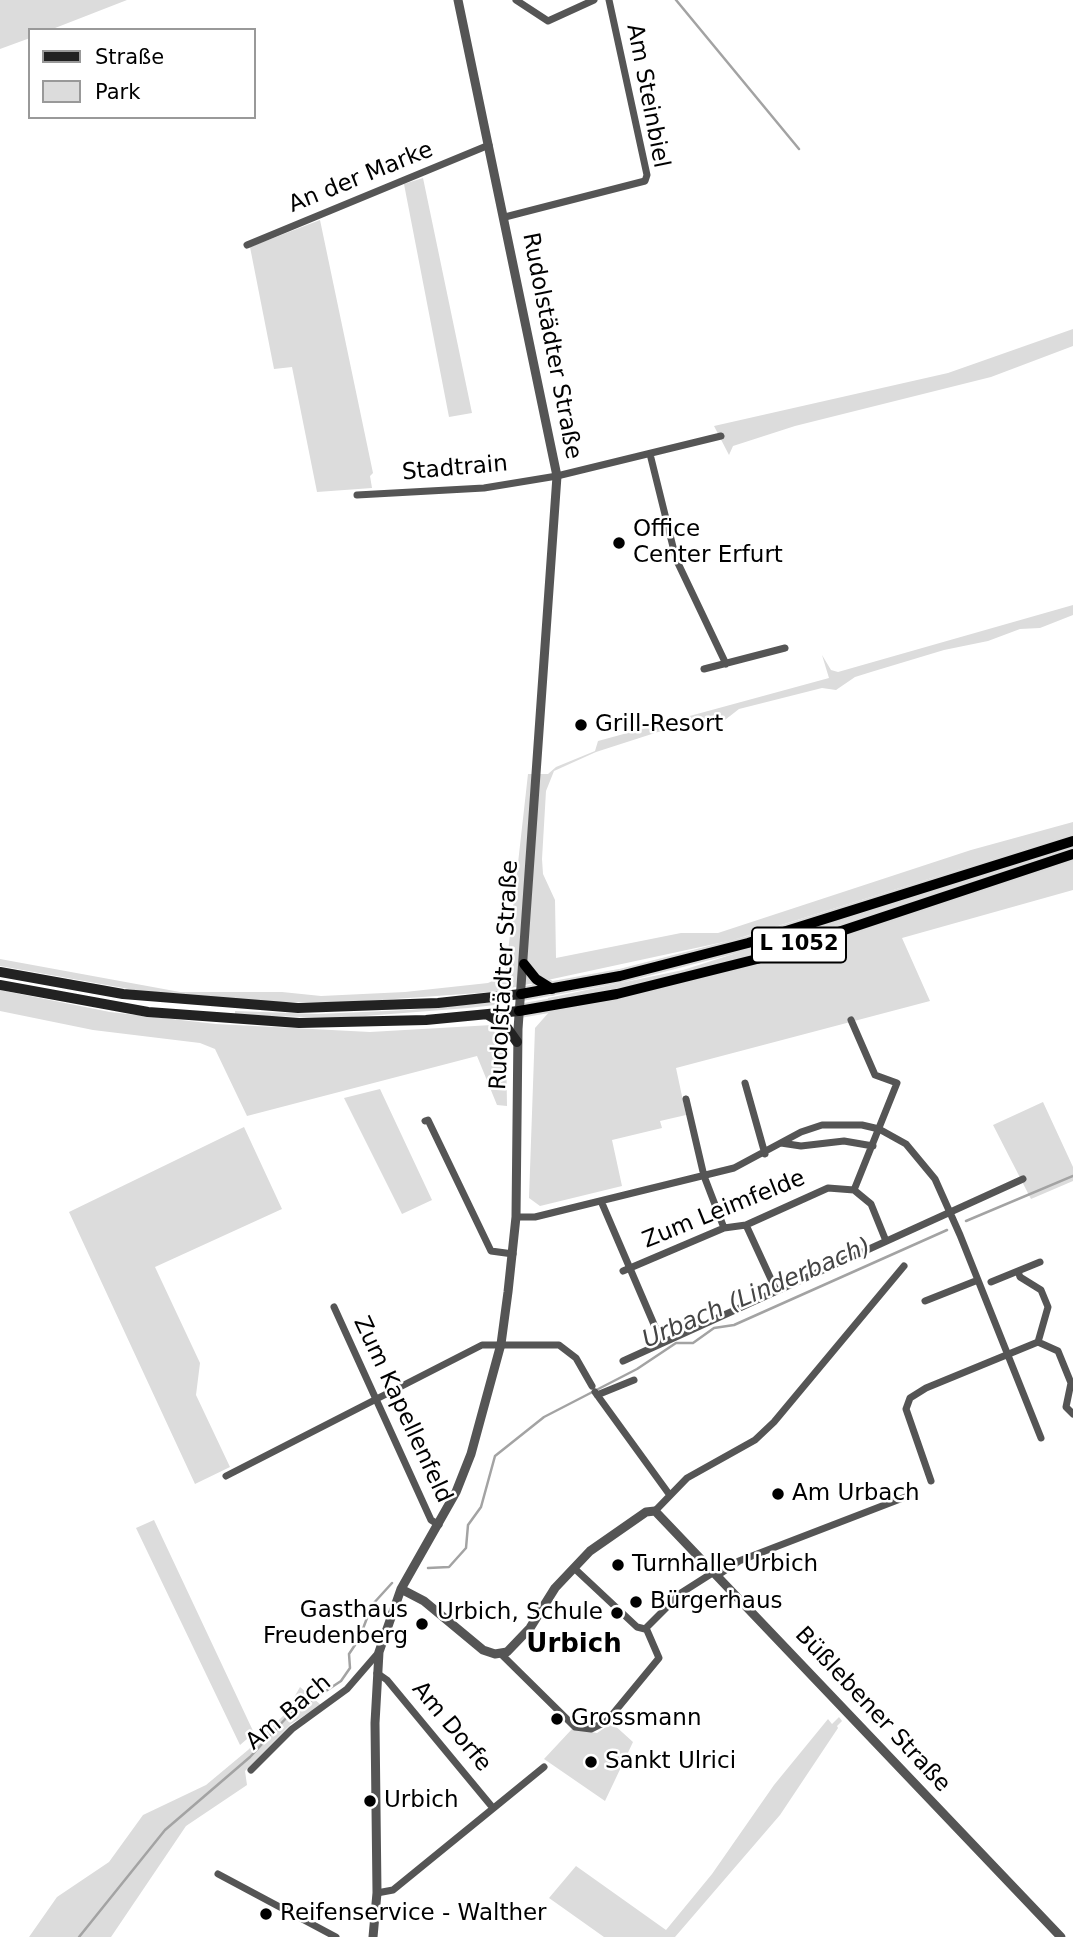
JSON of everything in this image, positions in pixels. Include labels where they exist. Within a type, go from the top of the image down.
[{"type":"highway","name":"L 1052","points":[[521,994],[646,970],[748,943],[1073,841]]},
{"type":"highway","name":"L 1052","points":[[519,1011],[617,994],[757,959],[1073,854]]},
{"type":"highway","points":[[524,964],[536,979],[552,989]]},
{"type":"main road","name":"L 1052","points":[[0,972],[123,994],[298,1009],[438,1003],[521,994]]},
{"type":"main road","name":"L 1052","points":[[0,985],[148,1012],[221,1019],[339,1023],[519,1011]]},
{"type":"main road","points":[[488,1015],[505,1026],[517,1042]]},
{"type":"street","name":"Rudolstädter Straße","points":[[373,1937],[377,1893],[379,1652],[401,1589],[439,1525],[471,1454],[501,1344],[513,1254],[516,1217],[517,1042],[557,476],[458,0]]},
{"type":"street","points":[[516,0],[548,21],[594,0]]},
{"type":"street","name":"Am Steinbiel","points":[[505,217],[645,181],[647,175],[609,0]]},
{"type":"street","name":"An der Marke","points":[[247,245],[489,145]]},
{"type":"street","name":"Stadtrain","points":[[357,495],[484,488],[557,476],[721,436]]},
{"type":"street","points":[[650,454],[676,559],[726,664]]},
{"type":"street","points":[[704,669],[785,648]]},
{"type":"street","points":[[851,1020],[875,1075],[897,1083],[854,1190],[871,1204],[886,1241]]},
{"type":"street","points":[[745,1083],[765,1154]]},
{"type":"street","points":[[686,1098],[704,1176],[724,1228]]},
{"type":"street","points":[[425,1121],[428,1120],[491,1251],[513,1254]]},
{"type":"street","points":[[516,1217],[535,1217],[741,1166],[781,1143],[822,1125],[843,1123],[880,1129],[906,1144],[922,1159],[951,1212],[1041,1438]]},
{"type":"street","points":[[781,1143],[801,1146],[844,1141],[873,1146]]},
{"type":"street","points":[[623,1361],[1023,1180]]},
{"type":"street","name":"Zum Leimfelde","points":[[626,1270],[724,1228],[746,1225],[828,1188],[854,1190]]},
{"type":"street","name":"Zum Leimfelde","points":[[601,1201],[626,1270],[662,1343]]},
{"type":"street","points":[[746,1225],[776,1290]]},
{"type":"street","points":[[990,1282],[1040,1262]]},
{"type":"street","points":[[502,1654],[514,1648],[523,1638],[545,1602],[573,1567],[590,1551],[646,1511],[655,1511],[669,1494],[700,1470],[755,1440],[774,1422],[904,1266]]},
{"type":"street","points":[[1018,1271],[1020,1277],[1041,1290],[1048,1307],[1038,1342]]},
{"type":"street","points":[[925,1301],[978,1280]]},
{"type":"street","name":"Zum Kapellenfeld","points":[[334,1307],[432,1520],[439,1525]]},
{"type":"street","points":[[931,1481],[906,1409],[910,1398],[1038,1342],[1058,1351],[1071,1383],[1066,1407],[1073,1414]]},
{"type":"street","points":[[226,1476],[475,1347],[501,1344],[559,1345],[576,1359],[595,1391],[669,1494]]},
{"type":"street","points":[[595,1391],[634,1380]]},
{"type":"street","points":[[646,1628],[681,1593],[739,1561],[908,1496]]},
{"type":"street","name":"Büßlebener Straße","points":[[655,1511],[1061,1937]]},
{"type":"street","points":[[573,1567],[637,1627],[646,1628]]},
{"type":"street","points":[[401,1589],[424,1601],[483,1650],[502,1654],[575,1727],[583,1730],[599,1727],[607,1721],[659,1658],[646,1628]]},
{"type":"street","name":"Am Bach","points":[[251,1770],[292,1730],[347,1689],[379,1652]]},
{"type":"street","name":"Am Dorfe","points":[[377,1673],[387,1680],[493,1808]]},
{"type":"street","points":[[377,1893],[393,1890],[544,1767]]},
{"type":"street","points":[[218,1874],[336,1937]]},
{"type":"green space","points":[[0,0],[127,0],[55,28],[28,28],[28,39],[0,49]]},
{"type":"green space","points":[[423,178],[472,413],[449,417],[404,184]]},
{"type":"green space","points":[[320,220],[373,473],[370,476],[372,488],[317,492],[292,367],[274,369],[250,247]]},
{"type":"green space","points":[[1073,329],[1073,346],[991,377],[795,426],[733,446],[729,455],[714,426],[948,373]]},
{"type":"green space","points":[[1073,605],[1073,615],[1040,628],[1020,629],[988,641],[944,650],[871,672],[855,677],[836,690],[822,688],[739,709],[721,723],[702,719],[596,752],[554,771],[546,791],[542,859],[543,874],[555,900],[556,958],[681,933],[718,933],[971,850],[1073,822],[1073,834],[733,940],[492,992],[352,1002],[277,1002],[140,991],[0,966],[0,959],[180,992],[282,992],[321,996],[405,992],[488,983],[506,970],[528,774],[548,774],[556,767],[595,751],[598,741],[829,678],[822,655],[831,670],[838,672]]},
{"type":"green space","points":[[1073,860],[1073,890],[902,938],[930,1001],[676,1068],[686,1115],[660,1121],[662,1128],[612,1140],[622,1186],[540,1206],[529,1198],[535,1028],[550,1011],[647,993],[743,968]]},
{"type":"green space","points":[[979,876],[980,878],[722,963],[646,983],[548,1001],[548,998],[683,970]]},
{"type":"green space","points":[[0,990],[110,1012],[216,1024],[370,1032],[492,1025],[496,1036],[506,1043],[507,1106],[497,1105],[477,1056],[247,1116],[215,1049],[200,1043],[93,1030],[0,1011]]},
{"type":"green space","points":[[495,1002],[495,1005],[468,1008],[339,1018],[235,1015],[235,1011],[318,1014]]},
{"type":"green space","points":[[380,1089],[432,1200],[402,1214],[344,1098]]},
{"type":"green space","points":[[1043,1102],[1073,1167],[1073,1181],[1031,1199],[993,1125]]},
{"type":"green space","points":[[244,1127],[282,1209],[155,1267],[200,1363],[196,1395],[230,1467],[195,1484],[69,1212]]},
{"type":"green space","points":[[154,1520],[254,1733],[240,1745],[136,1528]]},
{"type":"green space","points":[[300,1687],[321,1705],[291,1724],[245,1771],[247,1785],[186,1826],[111,1937],[29,1937],[57,1897],[109,1862],[143,1815],[206,1785],[284,1715]]},
{"type":"green space","points":[[839,1717],[842,1721],[838,1728],[780,1815],[675,1937],[604,1937],[549,1898],[576,1866],[666,1930],[712,1874],[774,1785],[828,1719],[832,1724]]},
{"type":"green space","points":[[612,1723],[633,1742],[605,1801],[544,1759],[572,1729],[597,1733]]},
{"type":"waterway","points":[[676,0],[799,149]]},
{"type":"waterway","name":"Urbach (Linderbach)","points":[[966,1221],[1073,1176]]},
{"type":"waterway","name":"Urbach (Linderbach)","points":[[428,1568],[449,1567],[466,1548],[468,1525],[481,1507],[495,1456],[544,1417],[637,1369],[676,1343],[693,1343],[714,1328],[734,1325],[947,1230]]},
{"type":"waterway","name":"Urbach (Linderbach)","points":[[79,1937],[165,1830],[250,1757],[288,1716],[341,1681],[350,1668],[349,1654],[359,1639],[372,1605],[392,1583]]},
{"type":"place","name":"Office Center Erfurt","points":[[619,543]]},
{"type":"place","name":"Grill-Resort","points":[[581,725]]},
{"type":"place","name":"Am Urbach","points":[[778,1494]]},
{"type":"place","name":"Turnhalle Urbich","points":[[618,1565]]},
{"type":"place","name":"Bürgerhaus","points":[[636,1602]]},
{"type":"place","name":"Urbich, Schule","points":[[617,1613]]},
{"type":"place","name":"Gasthaus Freudenberg","points":[[422,1624]]},
{"type":"place","name":"Grossmann","points":[[557,1719]]},
{"type":"place","name":"Sankt Ulrici","points":[[591,1762]]},
{"type":"place","name":"Urbich","points":[[370,1801]]},
{"type":"place","name":"Reifenservice - Walther","points":[[266,1914]]},
{"type":"district","name":"Urbich","points":[[574,1645]]}]
